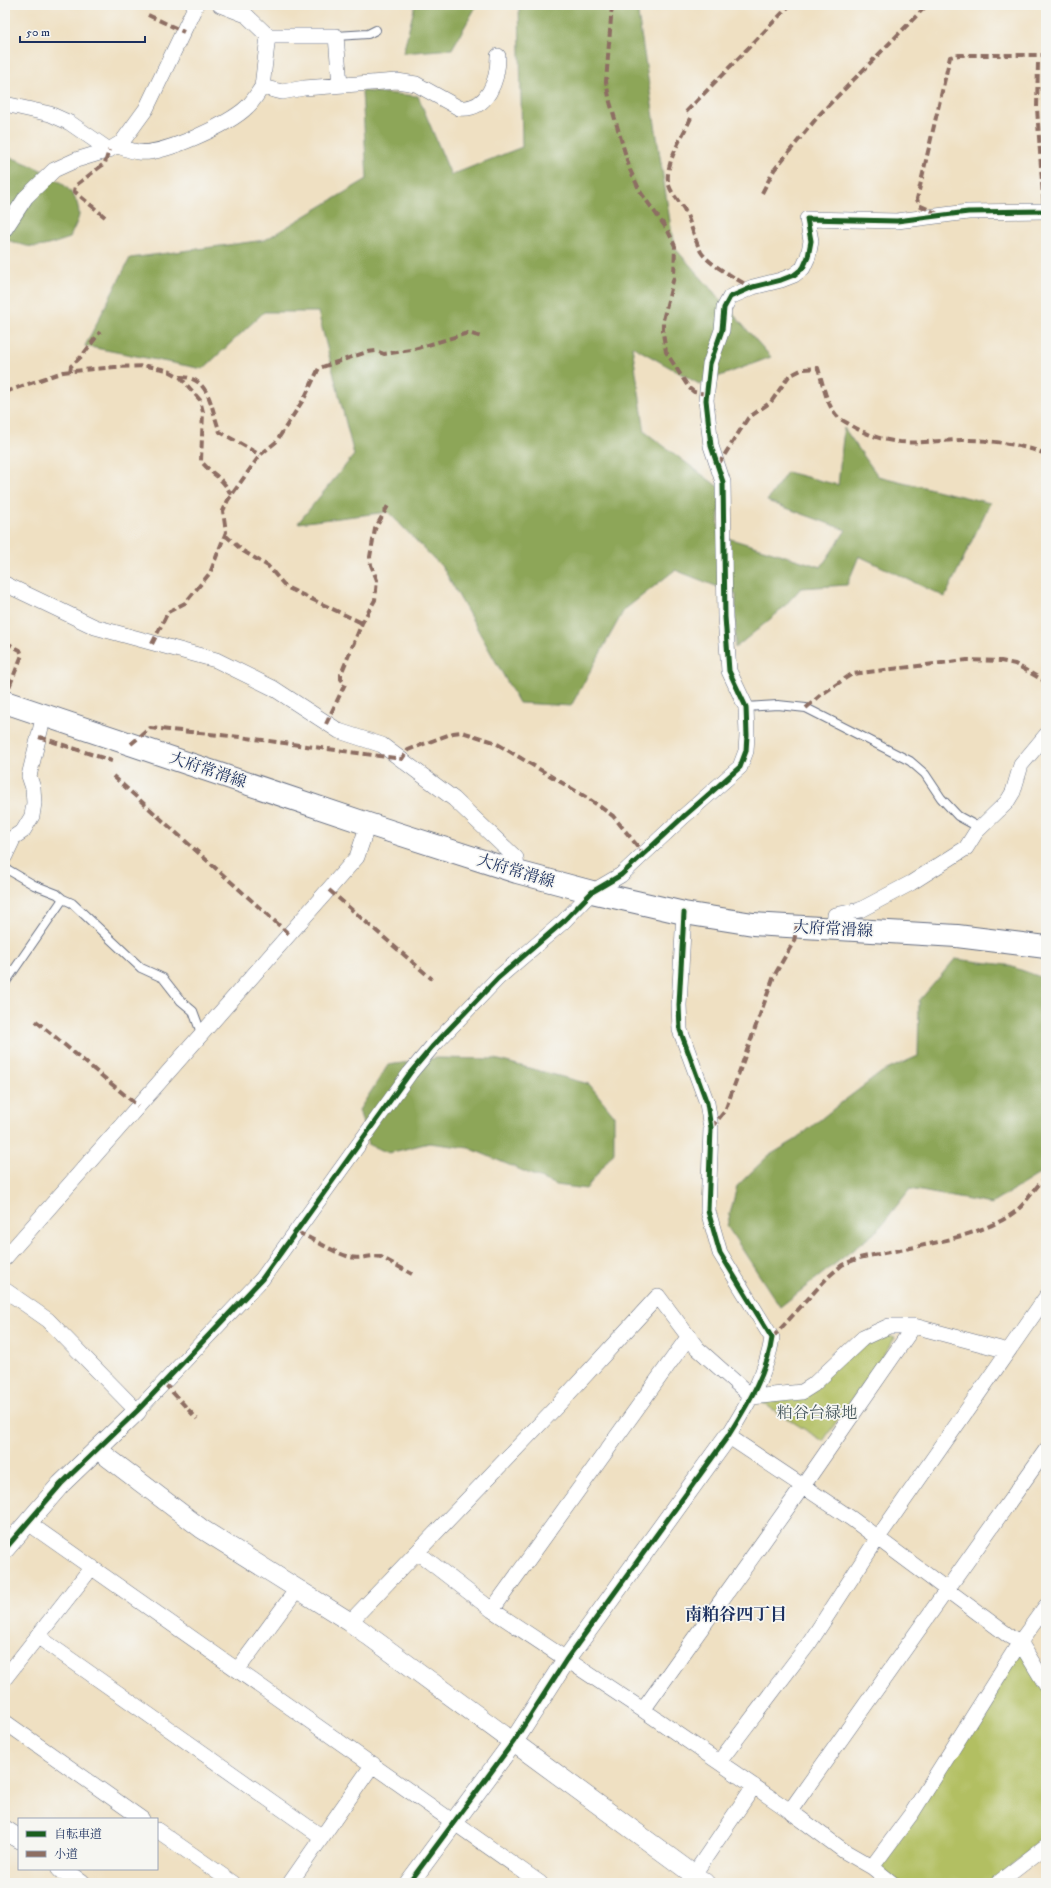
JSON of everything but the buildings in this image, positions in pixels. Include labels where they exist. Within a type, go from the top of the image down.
[{"type":"main road","name":"大府常滑線","points":[[5,702],[368,824],[517,872],[592,892],[684,913],[753,924],[957,936],[1046,947]]},
{"type":"street","points":[[5,229],[26,197],[54,170],[76,160],[113,148],[146,109],[196,5]]},
{"type":"street","points":[[220,5],[246,15],[268,36],[336,36],[340,85]]},
{"type":"street","points":[[5,104],[50,114],[64,120],[113,148],[139,153],[162,151],[201,135],[247,107],[262,87],[268,36]]},
{"type":"street","points":[[262,87],[282,92],[378,81],[406,82],[416,84],[459,108],[467,109],[478,106],[488,94],[498,66],[498,56]]},
{"type":"street","points":[[5,1549],[61,1484],[137,1411],[262,1279],[410,1073],[432,1047],[498,978],[564,922],[592,892],[621,875],[683,817],[740,767],[746,751],[746,707],[729,671],[725,617],[723,482],[711,446],[706,400],[710,364],[722,330],[724,308],[730,297],[753,287],[794,275],[804,268],[811,241],[807,219],[897,221],[968,212],[1046,211]]},
{"type":"street","points":[[5,584],[95,627],[140,641],[216,660],[273,688],[339,731],[382,745],[454,798],[516,858],[517,872]]},
{"type":"street","points":[[5,856],[14,837],[23,831],[32,816],[34,803],[33,788],[29,776],[44,715]]},
{"type":"street","points":[[833,929],[835,914],[860,910],[912,883],[966,848],[980,828],[1007,802],[1013,792],[1021,765],[1046,735]]},
{"type":"street","points":[[5,1258],[357,857],[368,824]]},
{"type":"street","points":[[409,1883],[514,1741],[566,1660],[728,1436],[752,1397],[770,1353],[772,1338],[720,1253],[708,1210],[712,1136],[707,1102],[680,1030],[679,1005],[684,913]]},
{"type":"street","points":[[5,1290],[48,1320],[137,1411]]},
{"type":"street","points":[[350,1622],[558,1405],[658,1296],[697,1348],[752,1397],[802,1392],[813,1385],[863,1338],[889,1326],[914,1326],[1008,1350]]},
{"type":"street","points":[[719,1762],[810,1642],[877,1539],[1046,1297]]},
{"type":"street","points":[[643,1710],[803,1486],[914,1326]]},
{"type":"street","points":[[492,1610],[689,1336]]},
{"type":"street","points":[[728,1436],[852,1519],[1009,1636],[1020,1642],[1046,1685]]},
{"type":"street","points":[[98,1450],[202,1529],[350,1622],[514,1741],[696,1880],[754,1786]]},
{"type":"street","points":[[790,1811],[1046,1450]]},
{"type":"street","points":[[27,1522],[238,1669],[540,1883]]},
{"type":"street","points":[[417,1552],[492,1610],[643,1710],[790,1811],[844,1851],[872,1867],[892,1883]]},
{"type":"street","points":[[5,1678],[92,1568]]},
{"type":"street","points":[[238,1669],[297,1589]]},
{"type":"street","points":[[872,1867],[912,1813],[1020,1642],[1046,1606]]},
{"type":"street","points":[[37,1636],[322,1837]]},
{"type":"street","points":[[5,1722],[141,1818]]},
{"type":"street","points":[[290,1883],[373,1764]]},
{"type":"street","points":[[5,1830],[18,1839]]},
{"type":"street","points":[[158,1831],[233,1883]]},
{"type":"street","points":[[998,1883],[1046,1846]]},
{"type":"street","points":[[62,1870],[81,1883]]},
{"type":"lane","points":[[336,36],[368,34],[376,30]]},
{"type":"lane","points":[[746,707],[778,705],[806,708],[910,761],[925,774],[941,798],[958,816],[980,828]]},
{"type":"lane","points":[[5,868],[34,885],[57,894],[63,899],[72,903],[141,968],[163,978],[181,1001],[193,1011],[200,1030],[204,1033]]},
{"type":"lane","points":[[5,983],[63,899]]},
{"type":"green space","points":[[415,5],[477,5],[452,49],[403,53]]},
{"type":"green space","points":[[519,5],[647,5],[638,14],[674,247],[771,357],[699,384],[632,346],[645,432],[720,488],[718,535],[821,567],[846,530],[767,501],[787,472],[838,485],[844,428],[878,476],[990,503],[945,597],[859,556],[847,585],[801,588],[780,611],[735,648],[736,594],[675,570],[624,610],[571,706],[519,703],[443,568],[388,512],[298,523],[354,455],[318,312],[264,312],[203,369],[85,346],[130,258],[265,240],[367,179],[362,91],[418,96],[451,175],[522,147]]},
{"type":"green space","points":[[5,155],[40,169],[63,184],[71,193],[77,203],[79,215],[70,238],[38,247],[31,247],[5,239]]},
{"type":"green space","points":[[955,959],[1007,965],[1046,979],[1046,1170],[991,1204],[910,1189],[877,1231],[780,1307],[727,1226],[737,1186],[768,1156],[795,1140],[882,1072],[918,1056],[919,1001]]},
{"type":"green space","points":[[437,1058],[495,1059],[589,1084],[614,1115],[614,1152],[586,1189],[556,1185],[469,1148],[429,1143],[389,1153],[369,1145],[359,1110],[388,1065]]},
{"type":"green space","name":"粕谷台緑地","points":[[889,1336],[895,1338],[823,1441],[761,1402],[777,1401],[866,1345]]},
{"type":"green space","points":[[1020,1642],[1046,1685],[1046,1835],[991,1883],[892,1883],[872,1867]]},
{"type":"marked path","points":[[612,5],[606,82],[610,102],[630,170],[641,193],[667,229],[675,246],[674,277],[663,320],[663,333],[666,352],[689,388],[694,392],[707,394]]},
{"type":"marked path","points":[[686,112],[790,5]]},
{"type":"marked path","points":[[762,193],[774,170],[820,114],[927,5]]},
{"type":"marked path","points":[[148,15],[184,32]]},
{"type":"marked path","points":[[938,214],[919,205],[917,199],[950,57],[959,55],[1046,55]]},
{"type":"marked path","points":[[1038,63],[1037,108],[1044,211]]},
{"type":"marked path","points":[[691,118],[671,160],[668,174],[670,189],[684,209],[696,242],[705,257],[717,267],[751,288]]},
{"type":"marked path","points":[[105,217],[74,191],[75,186],[105,163],[109,150]]},
{"type":"marked path","points":[[70,372],[71,366],[82,356],[100,332]]},
{"type":"marked path","points":[[152,644],[168,612],[185,603],[210,573],[226,532],[223,511],[228,500],[260,455],[276,442],[305,397],[319,368],[367,352],[376,351],[384,354],[411,350],[468,333],[482,337]]},
{"type":"marked path","points":[[5,392],[63,372],[115,367],[147,366],[167,370],[180,377],[200,400],[203,412],[201,461],[221,480],[231,495]]},
{"type":"marked path","points":[[718,465],[748,418],[771,402],[789,376],[803,369],[818,368],[825,394],[833,411],[840,419],[867,434],[894,441],[907,442],[962,440],[994,442],[1015,445],[1046,454]]},
{"type":"marked path","points":[[180,377],[190,378],[198,382],[204,388],[212,405],[220,432],[260,455]]},
{"type":"marked path","points":[[326,724],[345,684],[341,679],[341,674],[362,623],[375,600],[377,580],[371,565],[370,557],[375,529],[389,504]]},
{"type":"marked path","points":[[225,535],[243,551],[268,566],[286,587],[362,623]]},
{"type":"marked path","points":[[5,642],[20,650],[22,655],[5,697]]},
{"type":"marked path","points":[[806,708],[822,694],[852,674],[967,660],[1001,661],[1015,664],[1046,682]]},
{"type":"marked path","points":[[131,744],[150,728],[240,737],[402,759],[408,750],[453,733],[462,732],[494,742],[589,799],[613,816],[644,854]]},
{"type":"marked path","points":[[39,737],[112,761]]},
{"type":"marked path","points":[[113,776],[290,935]]},
{"type":"marked path","points":[[329,890],[432,979]]},
{"type":"marked path","points":[[711,1128],[725,1111],[774,976],[794,941],[797,926]]},
{"type":"marked path","points":[[36,1021],[138,1106]]},
{"type":"marked path","points":[[772,1338],[828,1277],[842,1265],[859,1258],[963,1236],[983,1229],[1001,1221],[1016,1211],[1046,1177]]},
{"type":"marked path","points":[[297,1232],[343,1255],[354,1258],[373,1256],[381,1257],[412,1274]]},
{"type":"marked path","points":[[164,1383],[197,1419]]},
{"type":"cycle path","points":[[5,1549],[61,1484],[137,1411],[262,1279],[410,1073],[432,1047],[498,978],[563,922],[592,892],[621,875],[683,817],[740,767],[746,751],[746,707],[729,671],[725,617],[723,482],[711,446],[706,400],[710,364],[722,330],[724,308],[730,297],[753,287],[794,275],[803,268],[808,257],[811,241],[807,219],[897,221],[968,212],[1046,211]]},
{"type":"cycle path","points":[[409,1883],[514,1741],[566,1660],[728,1436],[755,1389],[766,1364],[772,1338],[720,1253],[708,1211],[711,1128],[707,1103],[680,1030],[679,1005],[684,913]]},
{"type":"district","name":"南粕谷四丁目","points":[[736,1615]]}]
